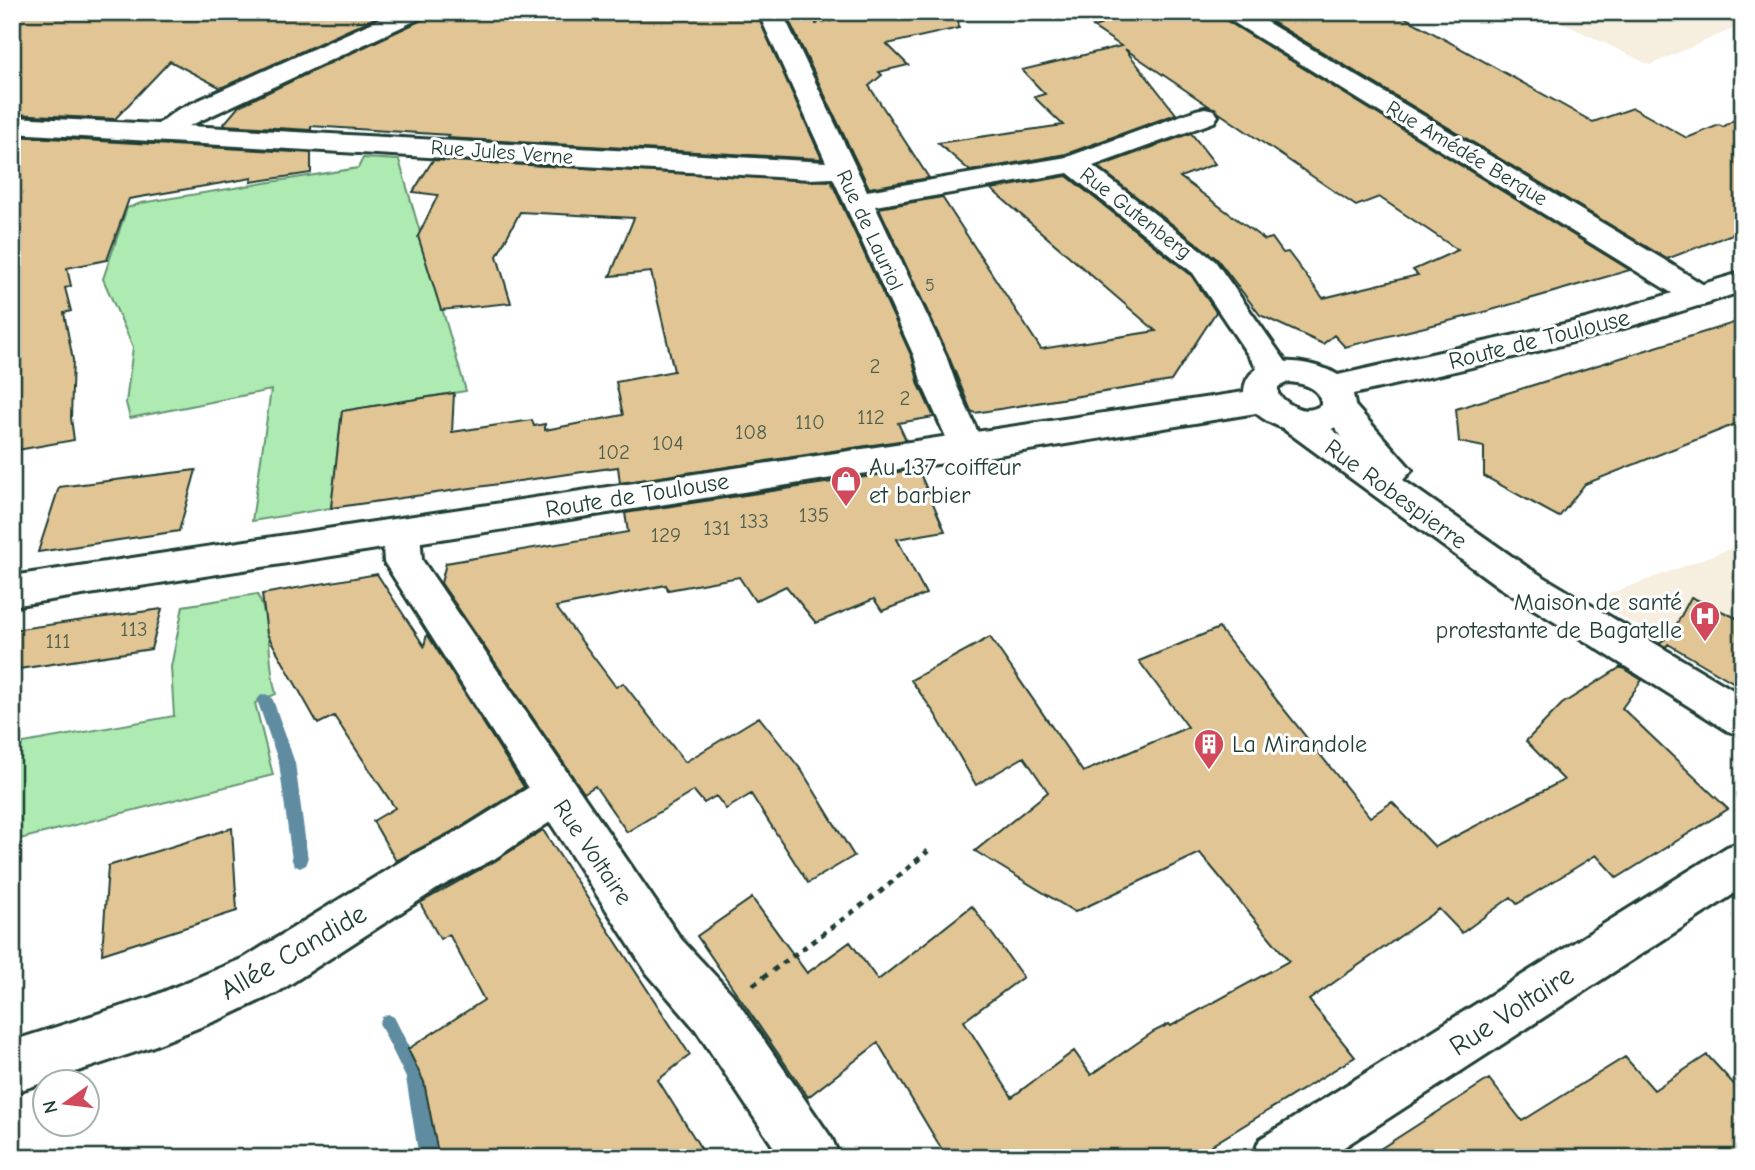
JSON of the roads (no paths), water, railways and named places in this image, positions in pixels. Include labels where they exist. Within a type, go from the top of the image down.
[{"type":"street","points":[[162,134],[186,116],[415,12]]},
{"type":"street","name":"Rue Amédée Berque","points":[[1233,12],[1699,296]]},
{"type":"street","name":"Rue de Lauriol","points":[[774,22],[930,356],[939,384],[968,448]]},
{"type":"street","points":[[1073,164],[1205,116]]},
{"type":"street","name":"Rue Jules Verne","points":[[12,125],[248,136],[810,172],[842,169]]},
{"type":"street","name":"Rue Gutenberg","points":[[857,201],[1073,164],[1204,267],[1258,342],[1270,386]]},
{"type":"street","name":"Route de Toulouse","points":[[1335,397],[1574,332],[1743,281]]},
{"type":"street","name":"Route de Toulouse","points":[[12,591],[845,463],[968,448],[1270,386],[1306,372],[1335,397]]},
{"type":"street","points":[[1270,386],[1274,413],[1297,422]]},
{"type":"street","name":"Route de Toulouse","points":[[1297,422],[1326,419],[1335,397]]},
{"type":"street","name":"Rue Robespierre","points":[[1335,397],[1377,454],[1443,512],[1494,565]]},
{"type":"street","name":"Rue Robespierre","points":[[1297,422],[1494,565],[1743,718]]},
{"type":"street","name":"Rue Voltaire","points":[[401,532],[403,562],[555,795],[664,956],[714,1012],[813,1158]]},
{"type":"street","name":"Allée Candide","points":[[12,1067],[151,1022],[208,1000],[261,975],[424,872],[478,844],[555,795]]},
{"type":"street","name":"Rue Voltaire","points":[[1279,1158],[1743,862]]},
{"type":"waterway","points":[[265,700],[287,763],[300,860]]},
{"type":"waterway","points":[[388,1023],[415,1076],[429,1158]]},
{"type":"place","name":"Au 137 coiffeur et barbier","points":[[846,508]]},
{"type":"place","name":"Maison de santé protestante de Bagatelle","points":[[1705,643]]},
{"type":"place","name":"La Mirandole","points":[[1209,771]]}]
